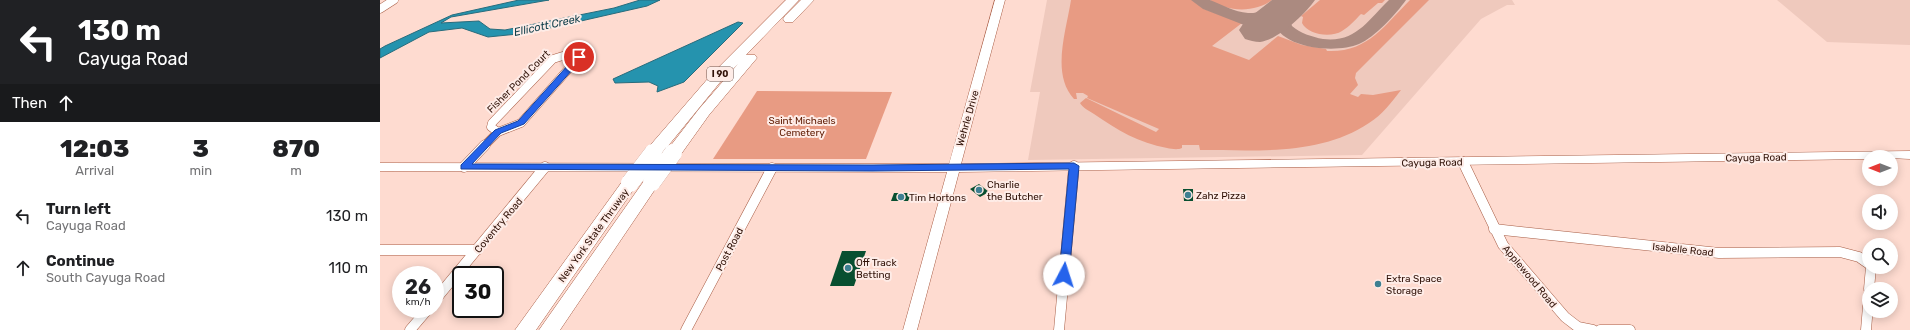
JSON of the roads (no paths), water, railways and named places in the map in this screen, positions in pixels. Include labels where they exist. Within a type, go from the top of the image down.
[{"type":"highway","name":"New York State Thruway","points":[[525,330],[652,153],[716,78],[793,0]]},
{"type":"highway","name":"New York State Thruway","points":[[549,330],[652,182],[704,112],[745,63],[808,0]]},
{"type":"street","name":"Wehrle Drive","points":[[910,330],[1000,0]]},
{"type":"street","points":[[380,10],[394,1]]},
{"type":"street","name":"Fisher Pond Court","points":[[464,167],[498,132],[521,122],[579,57],[576,55],[564,55],[553,59],[492,123],[491,127],[498,132]]},
{"type":"street","name":"Cayuga Road","points":[[380,167],[953,168],[1910,155]]},
{"type":"street","name":"Applewood Road","points":[[1463,162],[1503,245],[1565,317],[1578,327],[1594,330]]},
{"type":"street","points":[[1059,330],[1074,166]]},
{"type":"street","name":"Coventry Road","points":[[444,289],[545,167]]},
{"type":"street","name":"Post Road","points":[[686,330],[772,168]]},
{"type":"street","name":"Isabelle Road","points":[[1494,229],[1719,253],[1840,252],[1862,259]]},
{"type":"street","points":[[380,250],[477,250]]},
{"type":"street","points":[[410,330],[420,318]]},
{"type":"street","points":[[1866,330],[1867,318]]},
{"type":"street","points":[[1600,330],[1630,330]]},
{"type":"water","name":"Ellicott Creek","points":[[519,0],[549,0],[451,17],[441,23],[479,21],[490,29],[505,30],[614,8],[640,0],[660,0],[647,6],[528,33],[488,37],[462,28],[429,32],[380,58],[380,49],[385,46],[452,15]]},
{"type":"water","points":[[738,22],[743,23],[684,82],[657,92],[658,86],[649,82],[615,83],[613,79]]},
{"type":"place","name":"Charlie the Butcher","points":[[979,190]]},
{"type":"place","name":"Zahz Pizza","points":[[1188,195]]},
{"type":"place","name":"Tim Hortons","points":[[901,197]]},
{"type":"place","name":"Off Track Betting","points":[[848,268]]},
{"type":"place","name":"Extra Space Storage","points":[[1378,284]]},
{"type":"park label","name":"Saint Michaels Cemetery","points":[[802,126]]}]
